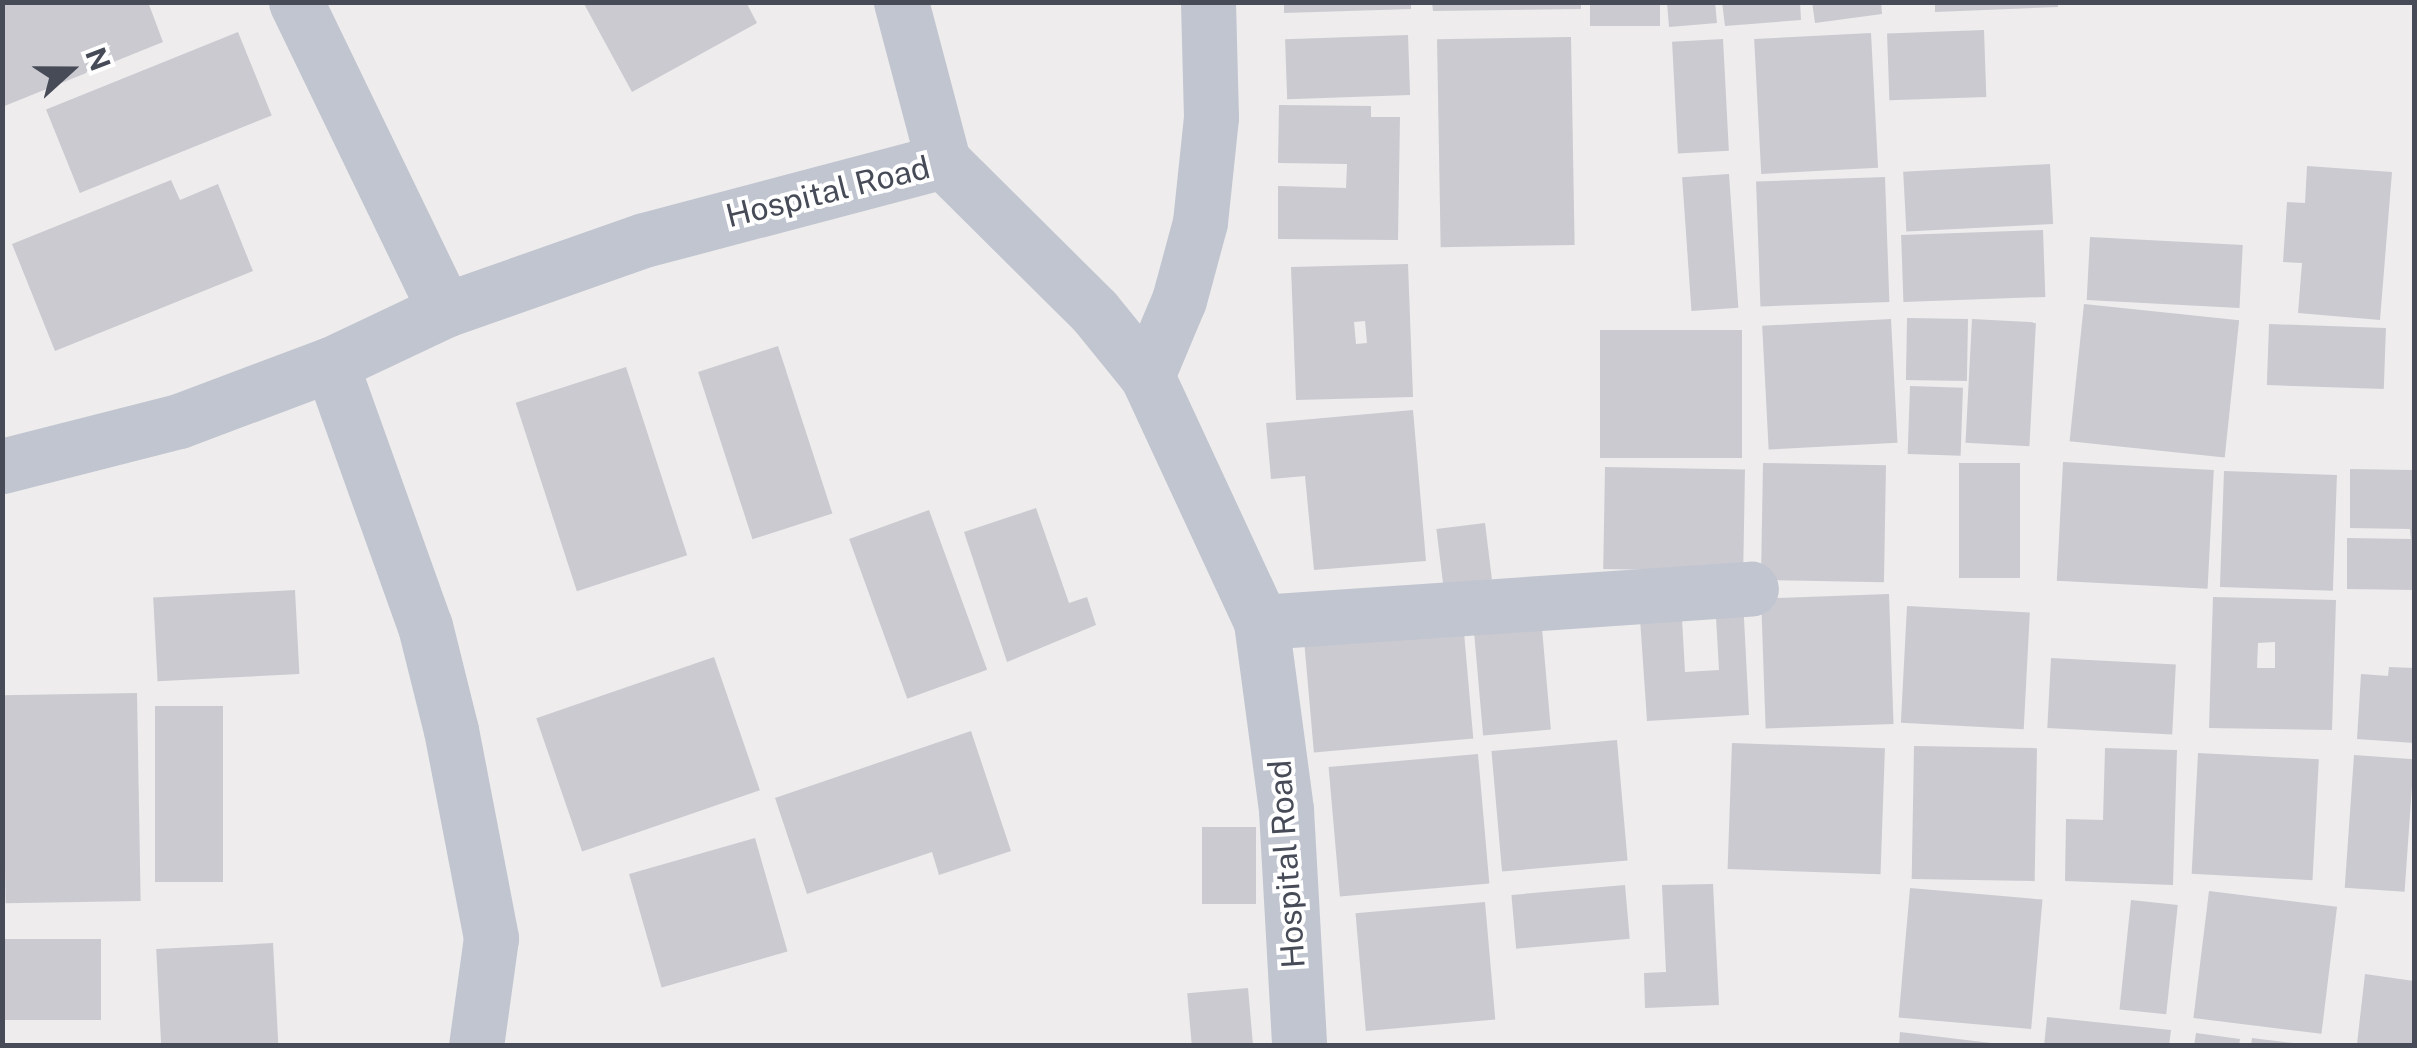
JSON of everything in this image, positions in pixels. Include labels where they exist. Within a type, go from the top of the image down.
[{"type":"street","points":[[296,2],[445,310]]},
{"type":"street","points":[[901,2],[943,161]]},
{"type":"street","points":[[1147,376],[1179,300],[1200,222],[1211,116],[1208,2]]},
{"type":"street","name":"Hospital Road","points":[[2,466],[180,422],[331,364],[445,310],[644,240],[943,161],[1095,312],[1147,376],[1261,622],[1286,810],[1299,1046]]},
{"type":"street","points":[[331,364],[425,626],[452,730],[490,938],[476,1046]]},
{"type":"street","points":[[1261,622],[1751,589]]},
{"type":"building","points":[[2,2],[148,2],[163,42],[2,107]]},
{"type":"building","points":[[583,2],[746,2],[757,23],[632,92]]},
{"type":"building","points":[[1284,2],[1411,2],[1411,9],[1284,13]]},
{"type":"building","points":[[1432,2],[1581,2],[1581,9],[1433,11]]},
{"type":"building","points":[[1590,2],[1660,2],[1660,26],[1590,26]]},
{"type":"building","points":[[1667,2],[1715,2],[1717,23],[1669,27]]},
{"type":"building","points":[[1722,2],[1800,2],[1801,20],[1725,26]]},
{"type":"building","points":[[1812,2],[1881,2],[1882,14],[1815,23]]},
{"type":"building","points":[[1935,2],[2058,2],[2058,7],[1935,12]]},
{"type":"building","points":[[1984,30],[1986,97],[1889,100],[1887,33]]},
{"type":"building","points":[[238,32],[272,115],[80,193],[46,110]]},
{"type":"building","points":[[1871,33],[1878,168],[1761,174],[1754,39]]},
{"type":"building","points":[[1408,35],[1410,95],[1287,99],[1285,39]]},
{"type":"building","points":[[1571,37],[1575,245],[1441,247],[1437,39]]},
{"type":"building","points":[[1723,39],[1729,151],[1678,154],[1672,42]]},
{"type":"building","points":[[1279,105],[1371,106],[1371,117],[1400,117],[1398,240],[1278,239],[1278,186],[1346,188],[1347,164],[1278,163]]},
{"type":"building","points":[[2050,164],[2053,224],[1906,232],[1903,172]]},
{"type":"building","points":[[2307,166],[2392,172],[2380,320],[2298,313],[2302,263],[2283,262],[2287,202],[2305,203]]},
{"type":"building","points":[[1729,174],[1738,308],[1691,311],[1682,177]]},
{"type":"building","points":[[1885,177],[1889,302],[1760,306],[1756,182]]},
{"type":"building","points":[[171,180],[180,200],[218,184],[253,271],[55,351],[12,244]]},
{"type":"building","points":[[2043,230],[2045,297],[1903,302],[1901,235]]},
{"type":"building","points":[[2090,237],[2243,245],[2239,308],[2087,300]]},
{"type":"building","points":[[1408,264],[1413,397],[1296,400],[1291,267]],"holes":[[[1365,321],[1367,343],[1356,344],[1354,322]]]},
{"type":"building","points":[[2084,304],[2239,320],[2225,458],[2070,441]]},
{"type":"building","points":[[1907,318],[1968,319],[1967,381],[1906,380]]},
{"type":"building","points":[[1891,319],[1897,443],[1769,450],[1762,326]]},
{"type":"building","points":[[1972,319],[2036,322],[2029,446],[1966,443]]},
{"type":"building","points":[[2269,324],[2386,328],[2384,389],[2267,385]]},
{"type":"building","points":[[1600,330],[1742,330],[1742,458],[1600,458]]},
{"type":"building","points":[[778,346],[832,513],[752,539],[698,372]]},
{"type":"building","points":[[626,367],[687,555],[577,591],[516,403]]},
{"type":"building","points":[[1910,386],[1963,388],[1961,456],[1908,454]]},
{"type":"building","points":[[1413,410],[1426,561],[1314,570],[1305,476],[1271,479],[1266,423]]},
{"type":"building","points":[[2063,462],[2214,470],[2208,589],[2057,581]]},
{"type":"building","points":[[1763,463],[1886,465],[1884,582],[1761,580]]},
{"type":"building","points":[[1959,463],[2020,463],[2020,578],[1959,578]]},
{"type":"building","points":[[1605,467],[1745,469],[1743,571],[1603,569]]},
{"type":"building","points":[[2350,469],[2414,470],[2414,590],[2347,589],[2347,538],[2411,539],[2410,529],[2350,528]]},
{"type":"building","points":[[2224,471],[2337,475],[2333,591],[2220,587]]},
{"type":"building","points":[[1036,508],[1069,603],[1087,597],[1096,625],[1007,662],[964,532]]},
{"type":"building","points":[[929,510],[987,670],[907,699],[849,539]]},
{"type":"building","points":[[1485,523],[1492,580],[1443,586],[1436,529]]},
{"type":"building","points":[[295,590],[299,674],[158,681],[153,597]]},
{"type":"building","points":[[1889,594],[1894,724],[1766,728],[1761,598]]},
{"type":"building","points":[[2213,597],[2336,600],[2332,730],[2209,728]],"holes":[[[2275,642],[2275,668],[2257,668],[2258,643]]]},
{"type":"building","points":[[1743,599],[1749,715],[1647,721],[1639,604],[1681,601],[1685,672],[1719,670],[1715,600]]},
{"type":"building","points":[[1907,606],[2030,612],[2024,729],[1901,723]]},
{"type":"building","points":[[1541,617],[1551,730],[1483,735],[1473,623]]},
{"type":"building","points":[[1463,621],[1473,739],[1314,752],[1304,635]]},
{"type":"building","points":[[714,657],[760,790],[582,852],[536,718]]},
{"type":"building","points":[[2051,658],[2176,665],[2172,734],[2047,728]]},
{"type":"building","points":[[2389,667],[2414,668],[2414,743],[2357,739],[2361,674],[2388,676]]},
{"type":"building","points":[[137,693],[141,901],[6,903],[2,695]]},
{"type":"building","points":[[155,706],[223,706],[223,882],[155,882]]},
{"type":"building","points":[[971,731],[1011,851],[939,875],[932,852],[807,894],[775,798]]},
{"type":"building","points":[[1617,740],[1628,861],[1502,872],[1491,751]]},
{"type":"building","points":[[1732,743],[1885,748],[1881,874],[1728,869]]},
{"type":"building","points":[[1914,746],[2037,748],[2035,881],[1912,879]]},
{"type":"building","points":[[2105,748],[2177,750],[2173,885],[2065,881],[2066,819],[2103,820]]},
{"type":"building","points":[[2198,753],[2319,759],[2313,880],[2192,874]]},
{"type":"building","points":[[1478,754],[1489,884],[1340,897],[1329,767]]},
{"type":"building","points":[[2354,755],[2414,759],[2405,892],[2345,888]]},
{"type":"building","points":[[1202,827],[1256,827],[1256,904],[1202,904]]},
{"type":"building","points":[[755,838],[788,951],[662,988],[629,874]]},
{"type":"building","points":[[1713,884],[1719,1005],[1645,1008],[1644,973],[1666,972],[1662,885]]},
{"type":"building","points":[[1625,885],[1630,939],[1516,949],[1511,895]]},
{"type":"building","points":[[1910,888],[2042,900],[2031,1029],[1899,1018]]},
{"type":"building","points":[[2209,891],[2337,907],[2321,1034],[2193,1018]]},
{"type":"building","points":[[2131,900],[2178,905],[2166,1014],[2120,1009]]},
{"type":"building","points":[[1485,902],[1495,1020],[1366,1031],[1355,913]]},
{"type":"building","points":[[2,939],[101,939],[101,1020],[2,1020]]},
{"type":"building","points":[[273,943],[278,1046],[161,1046],[156,949]]},
{"type":"building","points":[[2365,974],[2414,981],[2414,1046],[2357,1044]]},
{"type":"building","points":[[1248,988],[1253,1046],[1192,1046],[1187,993]]},
{"type":"building","points":[[2047,1017],[2171,1030],[2169,1046],[2044,1046]]},
{"type":"building","points":[[1900,1032],[1991,1043],[1991,1046],[1899,1046]]},
{"type":"building","points":[[2196,1033],[2240,1039],[2239,1046],[2194,1046]]},
{"type":"building","points":[[2252,1038],[2293,1043],[2293,1046],[2251,1046]]}]
